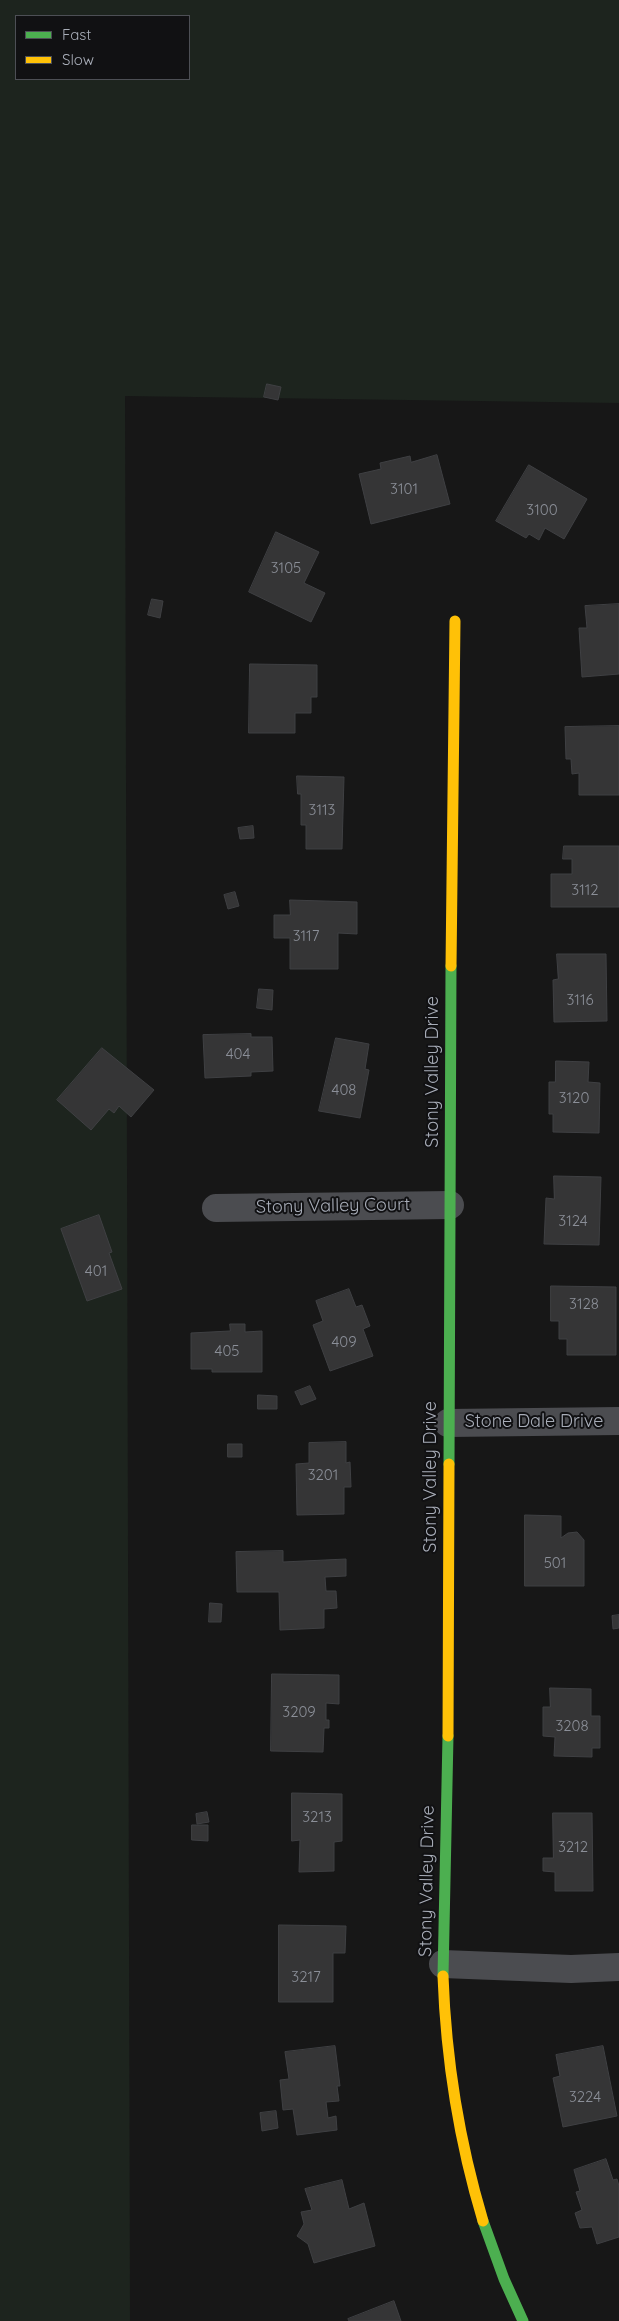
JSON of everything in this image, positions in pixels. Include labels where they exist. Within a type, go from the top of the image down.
[{"type":"street","name":"Stony Valley Drive","points":[[455,621],[448,1422],[450,1649],[443,1964],[448,2049],[462,2140],[481,2214],[512,2300],[523,2321]]},
{"type":"street","name":"Stony Valley Court","points":[[216,1208],[450,1205]]},
{"type":"street","name":"Stone Dale Drive","points":[[448,1422],[619,1421]]},
{"type":"street","points":[[443,1964],[571,1969],[619,1968]]},
{"type":"shaded area","points":[[0,0],[619,0],[619,403],[125,396],[130,2321],[0,2321]]},
{"type":"building","points":[[267,384],[281,387],[278,400],[264,397]]},
{"type":"building","points":[[437,455],[450,504],[371,524],[359,474],[381,469],[380,463],[410,456],[411,462]]},
{"type":"building","points":[[529,465],[587,499],[564,539],[545,528],[539,540],[529,534],[526,538],[496,521]]},
{"type":"building","points":[[276,532],[319,552],[304,583],[325,593],[311,622],[249,592]]},
{"type":"building","points":[[152,599],[163,601],[160,618],[148,615]]},
{"type":"building","points":[[619,604],[619,674],[582,677],[579,628],[587,628],[585,606]]},
{"type":"building","points":[[250,664],[317,665],[317,697],[311,697],[311,713],[295,713],[295,733],[249,733]]},
{"type":"building","points":[[619,726],[619,795],[579,795],[579,773],[572,774],[571,759],[566,759],[565,727]]},
{"type":"building","points":[[297,776],[344,777],[342,849],[306,849],[306,825],[301,825],[301,794],[298,794]]},
{"type":"building","points":[[253,826],[254,838],[240,839],[238,828]]},
{"type":"building","points":[[564,846],[619,846],[619,907],[551,907],[551,874],[572,874],[572,859],[563,859]]},
{"type":"building","points":[[235,892],[239,906],[228,909],[224,895]]},
{"type":"building","points":[[290,900],[357,902],[357,934],[338,933],[338,969],[290,969],[290,938],[274,938],[274,915],[290,915]]},
{"type":"building","points":[[557,954],[606,954],[607,1021],[554,1022],[553,980],[558,979]]},
{"type":"building","points":[[259,989],[273,990],[272,1010],[257,1008]]},
{"type":"building","points":[[251,1034],[251,1037],[272,1037],[273,1071],[251,1072],[251,1076],[205,1078],[203,1035]]},
{"type":"building","points":[[336,1038],[369,1044],[365,1069],[369,1070],[360,1118],[319,1111]]},
{"type":"building","points":[[102,1048],[154,1090],[131,1117],[119,1106],[114,1113],[109,1109],[91,1130],[57,1100]]},
{"type":"building","points":[[556,1061],[589,1062],[588,1082],[600,1083],[599,1133],[553,1132],[553,1114],[549,1114],[549,1082],[555,1082]]},
{"type":"building","points":[[554,1176],[601,1177],[599,1245],[544,1244],[546,1198],[554,1199]]},
{"type":"building","points":[[99,1215],[112,1252],[109,1253],[122,1289],[87,1301],[61,1229]]},
{"type":"building","points":[[551,1286],[616,1287],[616,1355],[567,1355],[567,1339],[559,1339],[559,1321],[551,1321]]},
{"type":"building","points":[[349,1289],[356,1307],[362,1305],[370,1326],[363,1329],[373,1356],[330,1371],[313,1325],[323,1321],[316,1301]]},
{"type":"building","points":[[230,1324],[245,1324],[245,1332],[262,1331],[262,1372],[212,1372],[212,1369],[191,1369],[191,1333],[230,1331]]},
{"type":"building","points":[[310,1386],[316,1399],[301,1405],[295,1392]]},
{"type":"building","points":[[258,1395],[277,1396],[277,1409],[258,1409]]},
{"type":"building","points":[[346,1442],[346,1463],[350,1462],[351,1487],[344,1487],[344,1514],[297,1515],[296,1464],[309,1463],[309,1443]]},
{"type":"building","points":[[228,1444],[242,1444],[242,1457],[228,1457]]},
{"type":"building","points":[[525,1515],[561,1516],[561,1538],[568,1533],[577,1532],[584,1540],[584,1586],[525,1586]]},
{"type":"building","points":[[283,1551],[283,1562],[346,1559],[346,1576],[325,1577],[326,1591],[336,1591],[337,1608],[324,1609],[324,1628],[280,1630],[279,1592],[237,1592],[236,1552]]},
{"type":"building","points":[[210,1603],[222,1604],[221,1622],[209,1622]]},
{"type":"building","points":[[619,1615],[619,1628],[613,1629],[612,1616]]},
{"type":"building","points":[[272,1674],[339,1675],[339,1704],[326,1703],[326,1720],[329,1720],[329,1728],[324,1728],[323,1752],[271,1751]]},
{"type":"building","points":[[550,1688],[591,1689],[591,1716],[600,1716],[600,1748],[592,1748],[592,1757],[554,1756],[555,1737],[543,1736],[543,1707],[550,1707]]},
{"type":"building","points":[[292,1793],[342,1794],[342,1841],[334,1842],[334,1871],[299,1872],[300,1840],[292,1841]]},
{"type":"building","points":[[207,1812],[209,1822],[197,1824],[196,1814]]},
{"type":"building","points":[[553,1813],[592,1813],[593,1891],[555,1891],[555,1872],[543,1871],[543,1858],[553,1858]]},
{"type":"building","points":[[192,1825],[208,1825],[208,1841],[192,1840]]},
{"type":"building","points":[[279,1925],[346,1926],[345,1953],[333,1953],[333,2002],[279,2002]]},
{"type":"building","points":[[335,2046],[340,2086],[337,2086],[339,2101],[326,2102],[328,2118],[336,2116],[337,2130],[297,2135],[293,2109],[283,2110],[280,2080],[289,2079],[285,2052]]},
{"type":"building","points":[[603,2046],[617,2116],[563,2127],[553,2078],[560,2076],[556,2055]]},
{"type":"building","points":[[276,2111],[278,2128],[262,2131],[260,2113]]},
{"type":"building","points":[[606,2159],[613,2180],[617,2179],[619,2186],[619,2237],[597,2244],[592,2227],[580,2228],[575,2213],[582,2210],[576,2192],[580,2191],[574,2170]]},
{"type":"building","points":[[342,2180],[349,2209],[364,2203],[375,2246],[314,2263],[308,2244],[297,2236],[304,2224],[301,2212],[312,2210],[305,2189]]},
{"type":"building","points":[[394,2301],[401,2321],[349,2321],[348,2319]]},
{"type":"traffic: fast","points":[[449,1464],[451,966]]},
{"type":"traffic: fast","points":[[443,1976],[448,1736]]},
{"type":"traffic: fast","points":[[483,2221],[504,2279],[523,2321]]},
{"type":"traffic: slow","points":[[451,966],[455,621]]},
{"type":"traffic: slow","points":[[448,1736],[449,1464]]},
{"type":"traffic: slow","points":[[443,1976],[447,2038],[455,2100],[467,2161],[483,2221]]}]
